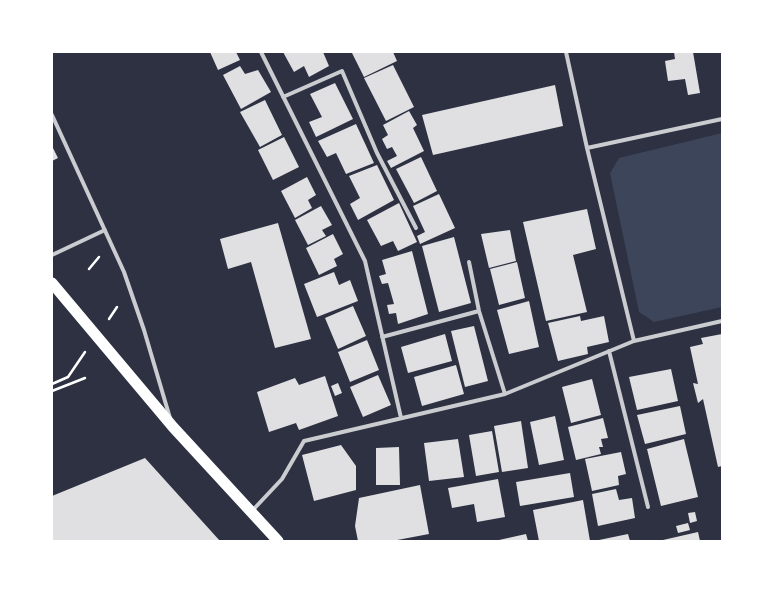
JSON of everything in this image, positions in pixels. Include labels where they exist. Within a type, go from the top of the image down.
[{"type":"highway","points":[[52,283],[172,427],[278,541]]},
{"type":"street","points":[[261,52],[365,261],[401,418]]},
{"type":"street","points":[[566,52],[587,148],[634,341]]},
{"type":"street","points":[[283,97],[342,71],[377,153],[416,228]]},
{"type":"street","points":[[52,115],[124,272],[144,330],[172,427]]},
{"type":"street","points":[[587,148],[722,119]]},
{"type":"street","points":[[52,255],[105,230]]},
{"type":"street","points":[[469,262],[479,311],[505,394]]},
{"type":"street","points":[[382,336],[479,311]]},
{"type":"street","points":[[251,512],[282,479],[304,441],[505,394],[634,341],[722,321]]},
{"type":"street","points":[[609,351],[648,507]]},
{"type":"path","points":[[90,269],[101,255]]},
{"type":"path","points":[[52,391],[85,378]]},
{"type":"shaded area","points":[[722,133],[722,307],[654,322],[639,312],[610,173],[619,158]]},
{"type":"building","points":[[210,52],[236,52],[240,60],[218,70]]},
{"type":"building","points":[[283,52],[323,52],[329,66],[309,77],[304,66],[294,72]]},
{"type":"building","points":[[393,52],[397,61],[364,77],[352,53]]},
{"type":"building","points":[[674,52],[693,52],[700,93],[688,95],[685,79],[668,81],[665,61],[675,59]]},
{"type":"building","points":[[393,65],[414,107],[386,121],[364,78]]},
{"type":"building","points":[[240,66],[245,74],[258,70],[271,92],[241,109],[223,75]]},
{"type":"building","points":[[335,83],[353,119],[316,137],[309,122],[322,117],[310,94]]},
{"type":"building","points":[[555,85],[563,126],[433,155],[422,115]]},
{"type":"building","points":[[265,100],[282,135],[260,147],[240,112]]},
{"type":"building","points":[[409,111],[417,125],[413,128],[424,151],[391,168],[387,161],[397,156],[392,147],[387,149],[382,139],[388,135],[383,125]]},
{"type":"building","points":[[356,124],[374,163],[346,174],[336,153],[327,157],[318,141]]},
{"type":"building","points":[[284,137],[299,167],[273,180],[258,150]]},
{"type":"building","points":[[52,146],[58,158],[52,161]]},
{"type":"building","points":[[421,157],[437,191],[414,203],[396,169]]},
{"type":"building","points":[[377,165],[394,200],[358,220],[350,204],[360,198],[349,176]]},
{"type":"building","points":[[307,177],[316,195],[308,200],[312,208],[295,218],[281,191]]},
{"type":"building","points":[[439,194],[455,228],[420,244],[417,236],[425,232],[413,206]]},
{"type":"building","points":[[399,203],[417,242],[398,251],[393,241],[381,246],[367,220]]},
{"type":"building","points":[[321,206],[332,225],[322,230],[326,236],[308,245],[295,220]]},
{"type":"building","points":[[587,209],[596,249],[573,255],[587,312],[546,321],[523,222]]},
{"type":"building","points":[[278,223],[311,339],[275,348],[251,262],[228,269],[220,239]]},
{"type":"building","points":[[510,230],[516,261],[489,268],[481,234]]},
{"type":"building","points":[[333,234],[343,254],[334,259],[337,266],[319,275],[306,248]]},
{"type":"building","points":[[454,237],[471,303],[439,312],[422,246]]},
{"type":"building","points":[[412,251],[428,314],[398,324],[396,313],[389,314],[387,305],[394,304],[388,283],[382,284],[379,276],[386,274],[382,260]]},
{"type":"building","points":[[517,262],[525,298],[499,305],[490,269]]},
{"type":"building","points":[[334,272],[339,285],[350,280],[358,301],[317,317],[304,284]]},
{"type":"building","points":[[529,301],[539,347],[509,354],[497,310]]},
{"type":"building","points":[[353,306],[366,336],[338,349],[325,318]]},
{"type":"building","points":[[580,316],[581,321],[604,316],[609,342],[587,347],[588,354],[558,361],[548,323]]},
{"type":"building","points":[[474,326],[488,381],[465,387],[451,331]]},
{"type":"building","points":[[445,334],[452,361],[408,373],[401,347]]},
{"type":"building","points":[[722,334],[722,466],[718,467],[703,399],[698,403],[693,383],[698,384],[690,347],[703,344],[701,338]]},
{"type":"building","points":[[367,340],[379,370],[350,382],[338,352]]},
{"type":"building","points":[[456,365],[464,394],[422,406],[414,377]]},
{"type":"building","points":[[671,369],[678,401],[637,410],[629,377]]},
{"type":"building","points":[[378,375],[391,405],[363,417],[350,387]]},
{"type":"building","points":[[325,376],[338,416],[299,430],[296,423],[269,432],[257,392],[295,378],[299,385]]},
{"type":"building","points":[[592,379],[601,415],[571,423],[562,387]]},
{"type":"building","points":[[338,383],[342,393],[335,396],[331,386]]},
{"type":"building","points":[[680,406],[686,434],[645,444],[637,415]]},
{"type":"building","points":[[555,416],[564,460],[539,465],[530,422]]},
{"type":"building","points":[[603,418],[608,438],[601,439],[603,447],[599,447],[601,454],[576,460],[568,427]]},
{"type":"building","points":[[521,421],[528,468],[502,472],[494,426]]},
{"type":"building","points":[[492,431],[499,472],[476,476],[469,435]]},
{"type":"building","points":[[458,439],[464,477],[429,481],[424,443]]},
{"type":"building","points":[[684,439],[698,497],[661,506],[647,449]]},
{"type":"building","points":[[341,445],[356,466],[356,490],[314,501],[302,455]]},
{"type":"building","points":[[399,447],[400,485],[376,485],[376,448]]},
{"type":"building","points":[[621,452],[626,474],[618,476],[619,485],[592,491],[585,459]]},
{"type":"building","points":[[145,458],[220,541],[52,541],[52,496]]},
{"type":"building","points":[[570,473],[574,497],[520,506],[516,482]]},
{"type":"building","points":[[498,479],[505,517],[477,522],[474,504],[452,508],[448,488]]},
{"type":"building","points":[[420,485],[429,534],[392,541],[358,541],[355,526],[359,498]]},
{"type":"building","points":[[616,489],[619,500],[632,498],[635,518],[598,526],[592,494]]},
{"type":"building","points":[[583,500],[590,541],[539,541],[533,510]]},
{"type":"building","points":[[695,512],[697,521],[690,523],[688,513]]},
{"type":"building","points":[[688,523],[690,530],[678,533],[676,526]]},
{"type":"building","points":[[698,532],[700,541],[663,541],[663,540]]},
{"type":"building","points":[[526,534],[528,541],[499,541],[499,540]]},
{"type":"building","points":[[628,534],[630,541],[599,541],[599,540]]}]
